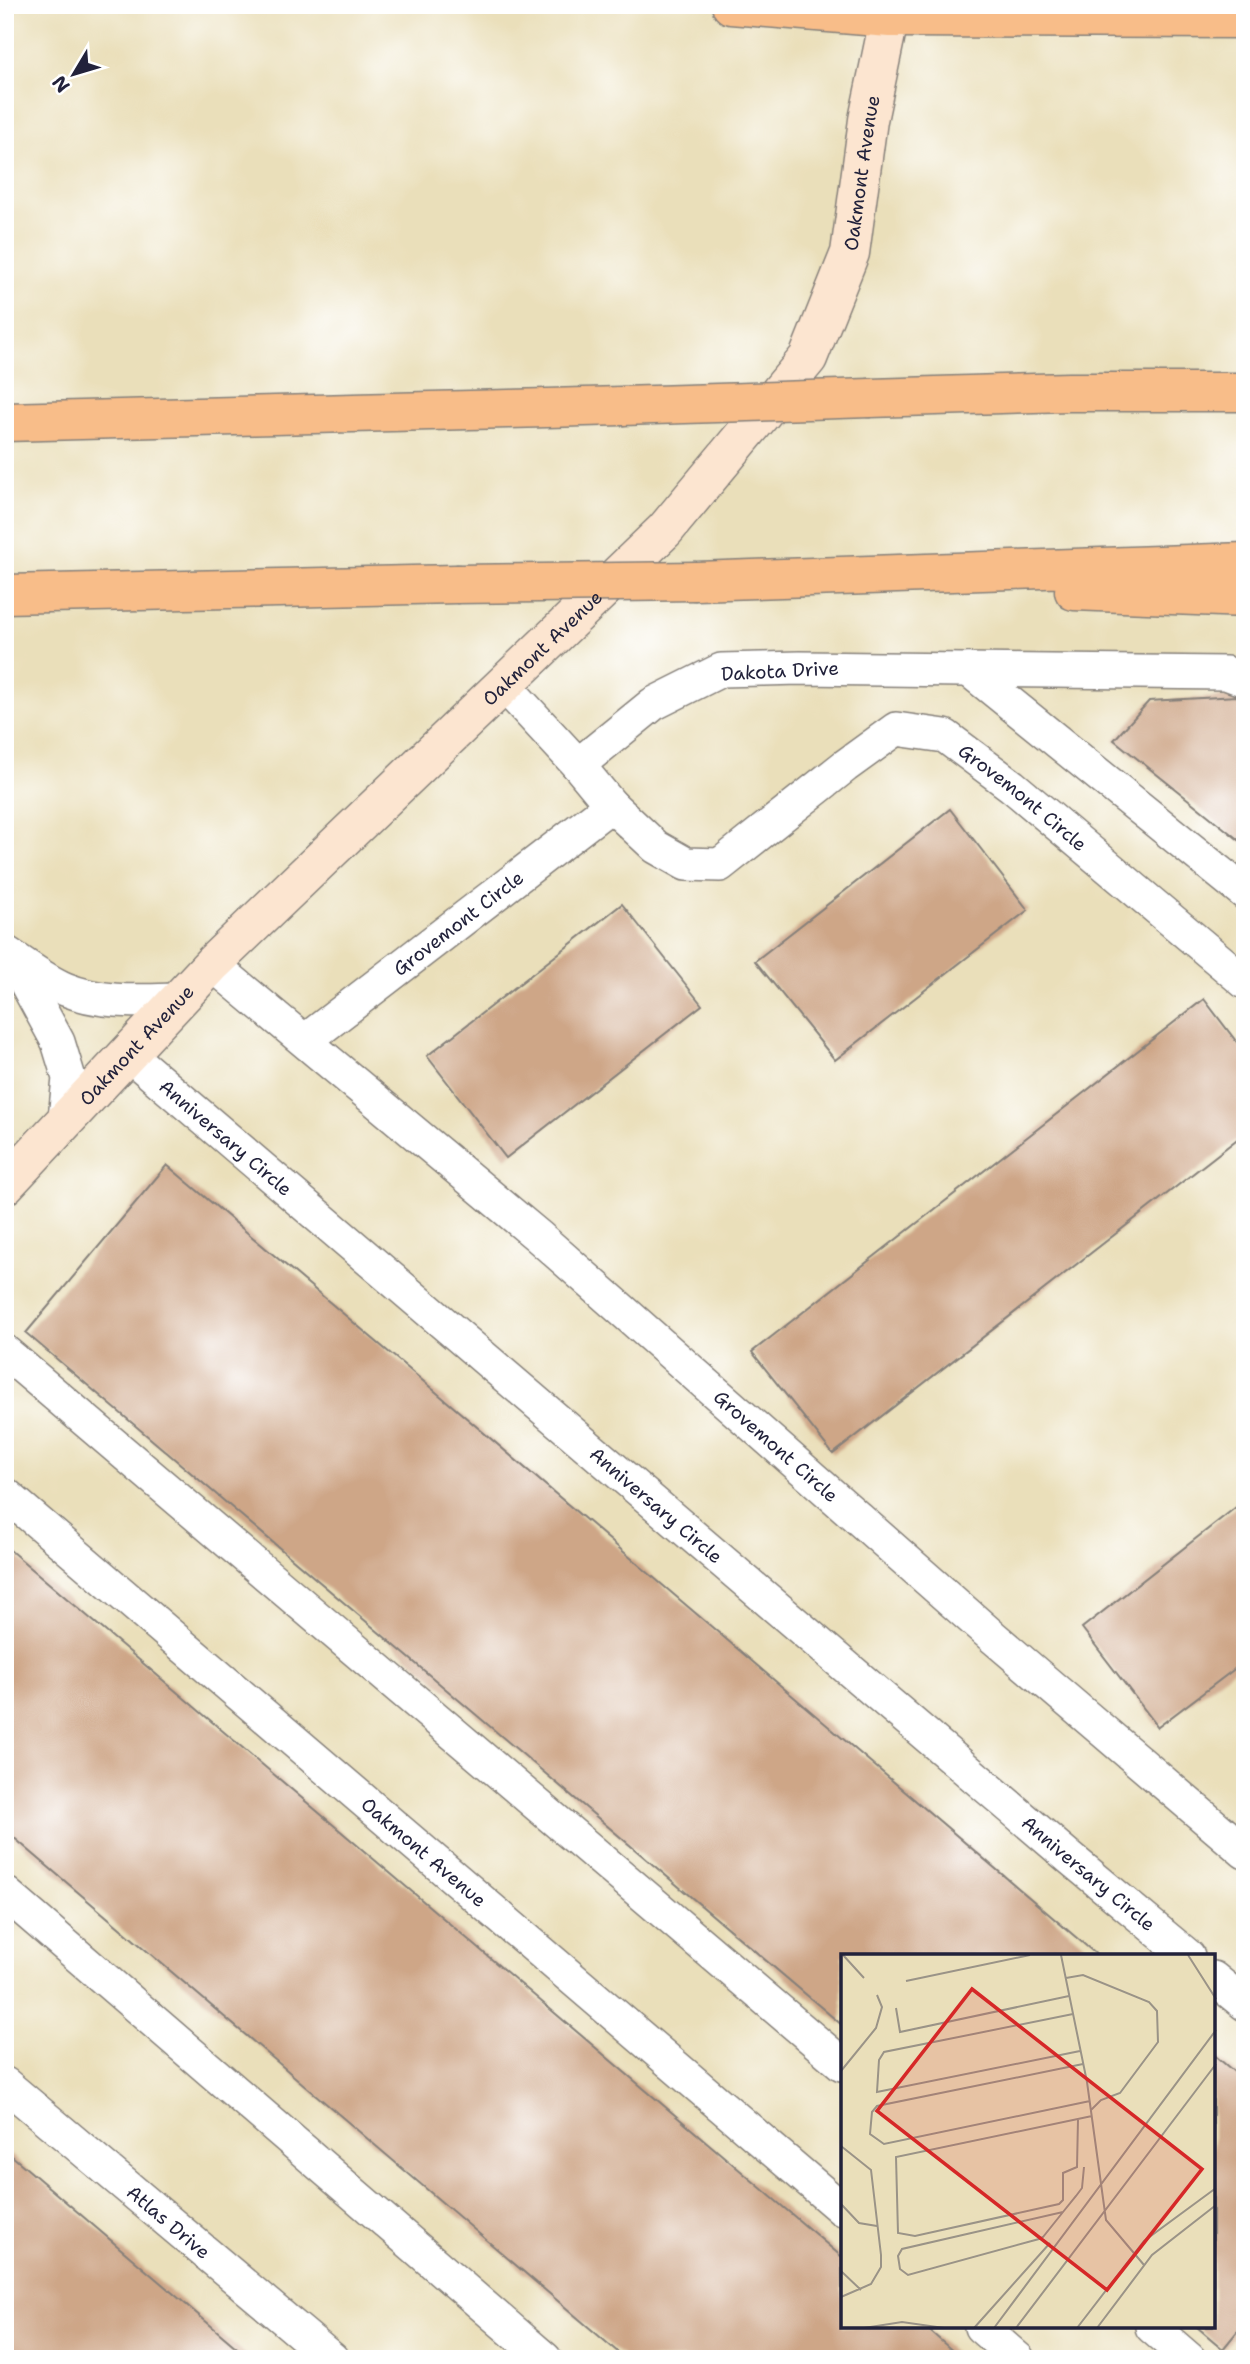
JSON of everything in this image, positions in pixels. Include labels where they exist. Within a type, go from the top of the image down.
[{"type":"main road","points":[[731,5],[891,12],[1245,19]]},
{"type":"main road","points":[[5,422],[1069,392],[1245,392]]},
{"type":"main road","points":[[5,594],[696,581],[1245,562]]},
{"type":"main road","points":[[747,579],[1245,598]]},
{"type":"street","name":"Oakmont Avenue","points":[[5,1185],[212,964],[665,530],[807,358],[850,253],[868,120],[891,12]]},
{"type":"street","name":"Dakota Drive","points":[[578,765],[653,704],[721,670],[800,668],[1226,673],[1245,680]]},
{"type":"street","points":[[969,670],[1245,893]]},
{"type":"street","name":"Grovemont Circle","points":[[503,685],[578,765],[611,805],[656,847],[686,864],[720,865],[896,729],[945,736],[1012,786],[1245,982]]},
{"type":"street","name":"Grovemont Circle","points":[[306,1041],[611,805]]},
{"type":"street","points":[[8,954],[65,989],[76,992],[122,1002],[178,1000]]},
{"type":"street","points":[[8,954],[58,1042],[69,1078],[65,1119]]},
{"type":"street","name":"Grovemont Circle","points":[[212,964],[538,1236],[993,1637],[1245,1852]]},
{"type":"street","name":"Anniversary Circle","points":[[127,1053],[1186,1954]]},
{"type":"street","points":[[5,1352],[841,2063]]},
{"type":"street","name":"Oakmont Avenue","points":[[5,1494],[841,2208]]},
{"type":"street","points":[[5,1893],[545,2359]]},
{"type":"street","points":[[1215,1980],[1245,2004]]},
{"type":"street","name":"Atlas Drive","points":[[5,2084],[332,2359]]},
{"type":"street","points":[[983,2329],[1017,2359]]},
{"type":"street","points":[[1154,2329],[1189,2359]]},
{"type":"building","points":[[1237,696],[1245,702],[1245,845],[1114,740],[1149,701]]},
{"type":"building","points":[[950,809],[1028,910],[835,1060],[755,961]]},
{"type":"building","points":[[622,904],[702,1005],[506,1158],[427,1056]]},
{"type":"building","points":[[1204,999],[1245,1053],[1245,1133],[833,1454],[752,1352]]},
{"type":"building","points":[[167,1165],[1096,1954],[841,1954],[841,2024],[26,1333]]},
{"type":"building","points":[[1245,1500],[1245,1661],[1158,1727],[1082,1628]]},
{"type":"building","points":[[5,1546],[841,2256],[841,2329],[927,2329],[962,2359],[626,2359],[5,1830]]},
{"type":"building","points":[[1215,2056],[1245,2081],[1245,2322],[1223,2349],[1199,2329],[1215,2329]]},
{"type":"building","points":[[5,2150],[250,2359],[5,2359]]}]
